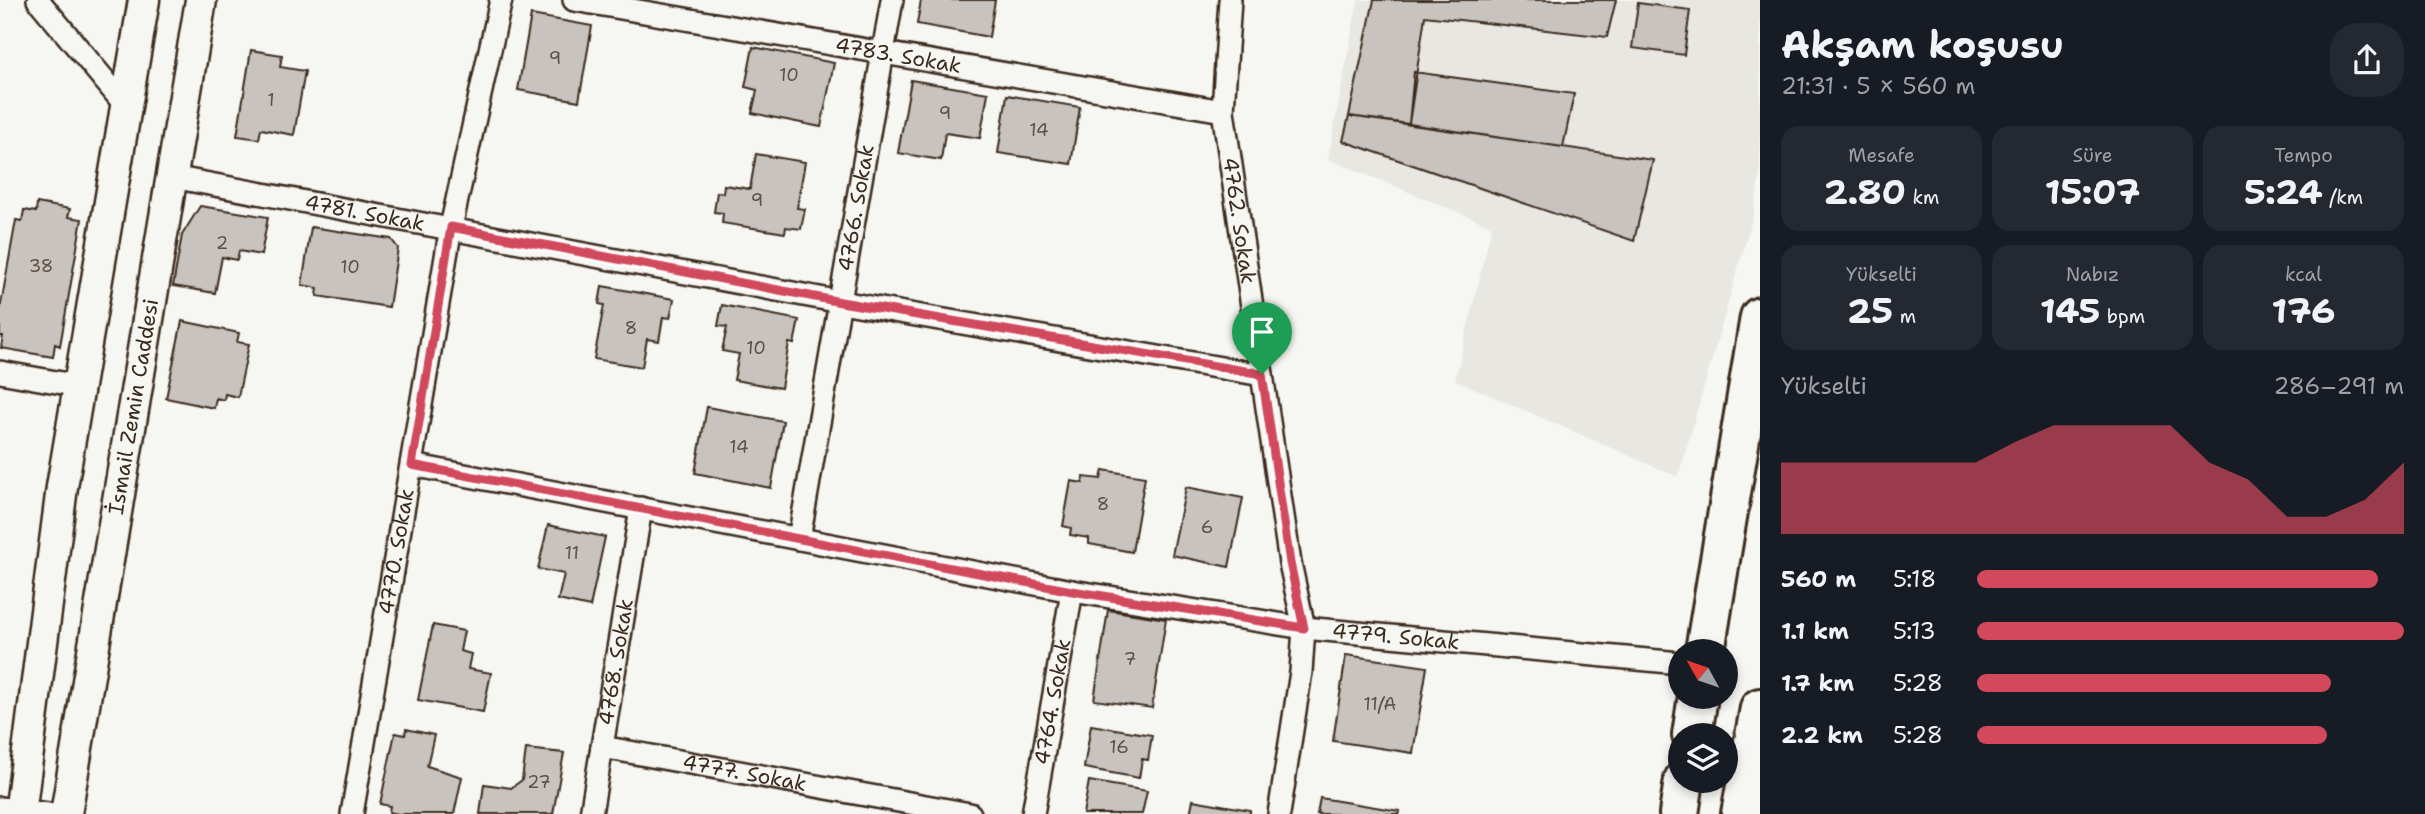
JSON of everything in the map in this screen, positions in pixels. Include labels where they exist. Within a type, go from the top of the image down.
[{"type":"highway","points":[[1707,639],[1760,317]]},
{"type":"highway","points":[[1741,814],[1760,708]]},
{"type":"highway","points":[[1679,814],[1682,793]]},
{"type":"main road","points":[[22,812],[62,487],[144,0]]},
{"type":"main road","name":"İsmail Zemin Caddesi","points":[[66,814],[201,0]]},
{"type":"street","points":[[38,0],[126,106]]},
{"type":"street","name":"4770. Sokak","points":[[352,814],[451,227],[501,0]]},
{"type":"street","name":"4783. Sokak","points":[[574,0],[1223,111]]},
{"type":"street","name":"4766. Sokak","points":[[799,539],[892,0]]},
{"type":"street","name":"4762. Sokak","points":[[1230,0],[1223,111],[1290,563],[1304,628],[1301,672],[1279,814]]},
{"type":"street","name":"4781. Sokak","points":[[172,177],[841,302],[1262,374]]},
{"type":"street","points":[[0,372],[79,386]]},
{"type":"street","name":"4779. Sokak","points":[[412,465],[1072,591],[1304,628],[1668,662]]},
{"type":"street","name":"4768. Sokak","points":[[591,814],[641,509]]},
{"type":"street","name":"4764. Sokak","points":[[1032,814],[1072,591]]},
{"type":"street","name":"4777. Sokak","points":[[602,747],[970,814]]},
{"type":"shaded area","points":[[1358,0],[1760,0],[1760,174],[1753,216],[1678,477],[1455,380],[1492,226],[1328,159]]},
{"type":"building","points":[[921,0],[995,0],[989,37],[917,24]]},
{"type":"building","points":[[1374,0],[1616,0],[1607,37],[1425,16],[1409,124],[1349,116]]},
{"type":"building","points":[[1638,3],[1690,10],[1684,55],[1632,48]]},
{"type":"building","points":[[531,15],[592,26],[579,101],[518,90]]},
{"type":"building","points":[[753,47],[834,63],[821,127],[752,113],[757,90],[745,87]]},
{"type":"building","points":[[251,50],[282,55],[280,67],[305,71],[294,135],[261,129],[259,139],[237,136]]},
{"type":"building","points":[[1414,72],[1574,94],[1563,147],[1409,124]]},
{"type":"building","points":[[911,80],[988,93],[980,138],[945,133],[941,160],[898,153]]},
{"type":"building","points":[[1007,95],[1080,107],[1071,164],[998,153]]},
{"type":"building","points":[[1349,116],[1653,160],[1634,241],[1343,141]]},
{"type":"building","points":[[756,154],[805,162],[797,208],[805,209],[801,229],[786,227],[785,233],[722,223],[723,213],[714,212],[717,192],[723,193],[724,185],[750,189]]},
{"type":"building","points":[[37,203],[70,209],[68,217],[82,219],[60,346],[55,344],[53,357],[1,348],[3,336],[0,336],[0,310],[16,220],[22,221],[24,210],[36,212]]},
{"type":"building","points":[[200,206],[268,217],[261,255],[239,251],[237,260],[222,257],[215,293],[173,286],[182,235]]},
{"type":"building","points":[[311,227],[391,239],[398,248],[389,307],[317,296],[318,288],[302,285]]},
{"type":"building","points":[[602,286],[674,299],[670,318],[663,317],[659,341],[647,339],[642,367],[594,359],[604,305],[599,304]]},
{"type":"building","points":[[722,305],[799,320],[794,344],[789,343],[781,388],[734,380],[739,354],[722,351],[727,327],[718,326]]},
{"type":"building","points":[[182,321],[239,333],[237,342],[249,344],[238,397],[225,394],[224,400],[216,398],[214,408],[166,398]]},
{"type":"building","points":[[707,407],[783,421],[771,488],[695,473]]},
{"type":"building","points":[[1103,470],[1145,477],[1132,552],[1089,544],[1089,538],[1070,535],[1071,528],[1063,526],[1071,481],[1083,483],[1084,477],[1101,479]]},
{"type":"building","points":[[1186,487],[1243,498],[1229,567],[1172,555]]},
{"type":"building","points":[[548,525],[605,537],[590,607],[558,600],[564,574],[538,569]]},
{"type":"building","points":[[1108,610],[1166,619],[1152,708],[1094,700]]},
{"type":"building","points":[[433,625],[464,631],[460,651],[471,654],[468,669],[491,673],[483,712],[418,700]]},
{"type":"building","points":[[1346,655],[1427,667],[1413,753],[1333,741]]},
{"type":"building","points":[[1091,725],[1152,735],[1148,760],[1142,759],[1139,778],[1084,768]]},
{"type":"building","points":[[406,729],[434,735],[427,766],[462,777],[454,814],[398,814],[389,812],[390,806],[380,804],[395,733],[405,735]]},
{"type":"building","points":[[526,749],[564,753],[553,814],[480,814],[484,784],[511,788],[522,780]]},
{"type":"building","points":[[1089,781],[1147,791],[1142,814],[1083,814]]},
{"type":"building","points":[[1320,798],[1400,811],[1399,814],[1317,814]]},
{"type":"building","points":[[1193,800],[1250,810],[1250,814],[1190,814]]},
{"type":"route","points":[[451,227],[841,302],[1262,374],[1290,563],[1304,628],[1072,591],[412,465],[451,227]]}]
